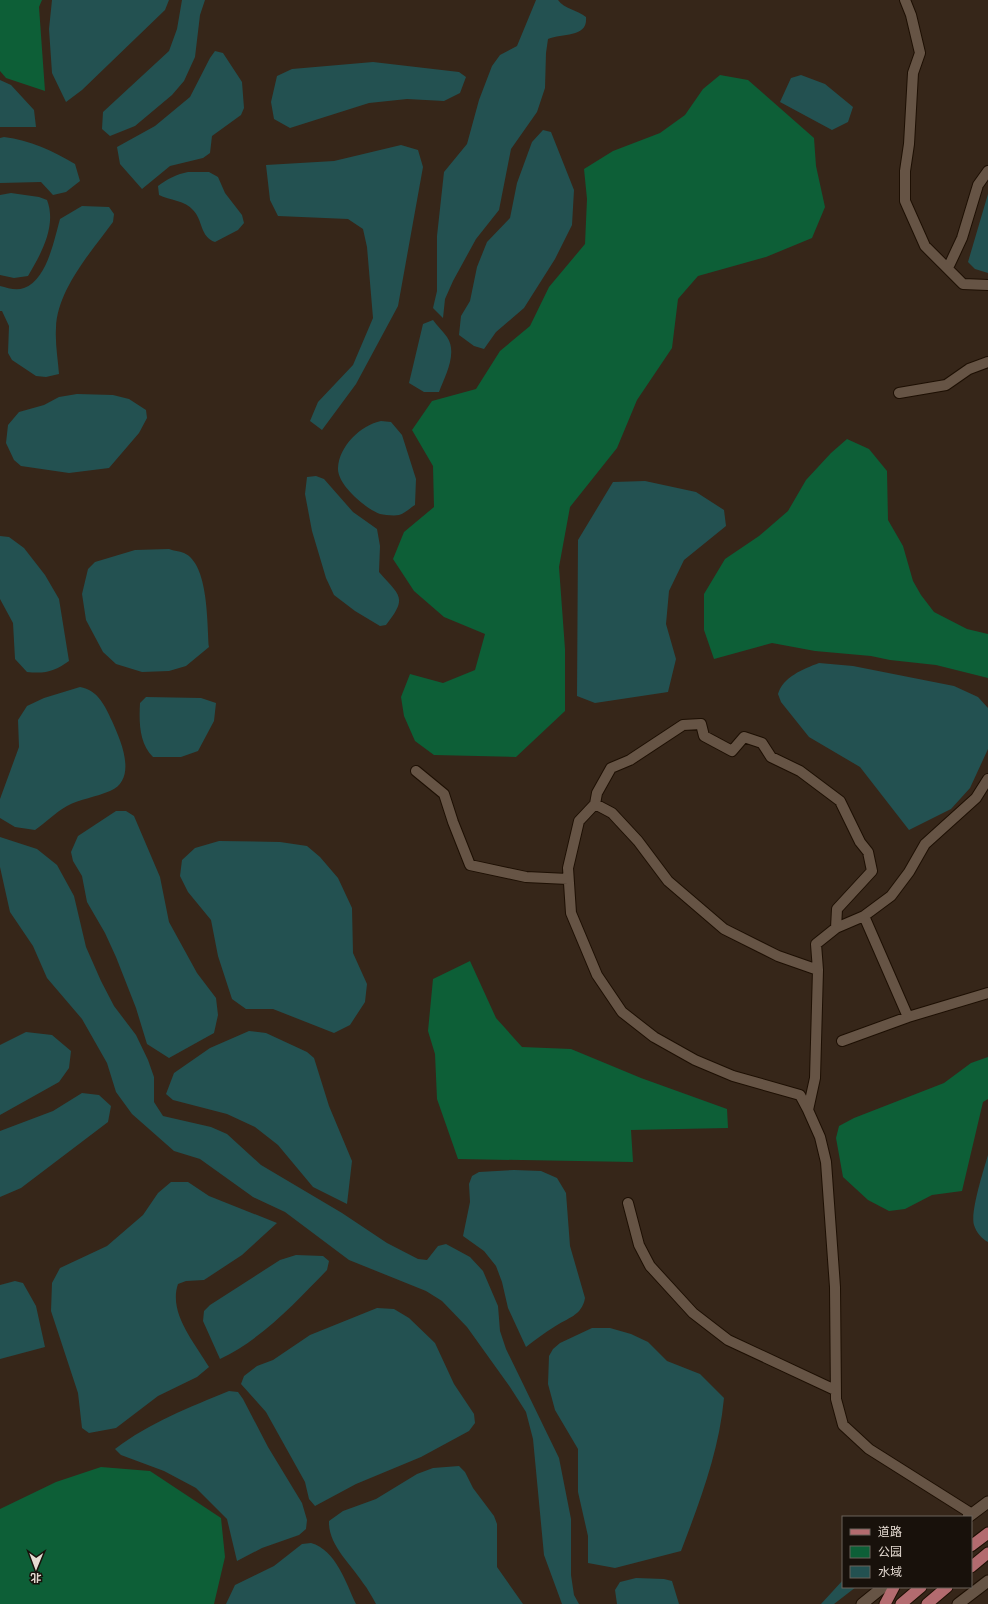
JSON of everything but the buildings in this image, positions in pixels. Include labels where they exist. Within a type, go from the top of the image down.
[{"type":"main road","points":[[970,1516],[988,1502]]},
{"type":"main road","points":[[972,1545],[988,1533]]},
{"type":"main road","points":[[972,1566],[988,1553]]},
{"type":"main road","points":[[958,1604],[988,1581]]},
{"type":"main road","points":[[862,1604],[882,1588]]},
{"type":"main road","points":[[885,1604],[893,1588]]},
{"type":"main road","points":[[901,1604],[920,1588]]},
{"type":"main road","points":[[927,1604],[946,1588]]},
{"type":"street","points":[[905,0],[911,14],[920,53],[912,73],[909,144],[905,171],[905,201],[925,246],[964,284],[988,285]]},
{"type":"street","points":[[948,268],[962,238],[978,185],[988,171]]},
{"type":"street","points":[[899,393],[946,384],[969,370],[988,362]]},
{"type":"street","points":[[836,928],[837,909],[872,871],[868,852],[860,842],[840,801],[800,771],[772,757],[762,743],[744,737],[732,751],[704,736],[701,724],[683,725],[630,760],[611,768],[597,793],[595,804],[579,821],[568,868],[571,913],[597,975],[622,1012],[654,1037],[696,1060],[733,1076],[800,1095],[820,1137],[826,1162],[835,1287],[835,1390],[843,1425],[869,1449],[970,1516]]},
{"type":"street","points":[[416,772],[444,794],[452,822],[470,865],[526,877],[568,879]]},
{"type":"street","points":[[808,1110],[815,1078],[818,970],[816,944],[836,928],[864,916],[892,896],[925,844],[976,798],[988,779]]},
{"type":"street","points":[[595,804],[612,813],[638,841],[668,881],[724,929],[778,956],[818,970]]},
{"type":"street","points":[[864,916],[908,1017]]},
{"type":"street","points":[[842,1041],[908,1017],[988,993]]},
{"type":"street","points":[[628,1203],[638,1245],[650,1266],[693,1313],[728,1340],[835,1390]]},
{"type":"green space","points":[[0,0],[42,0],[39,7],[45,91],[6,78],[0,71]]},
{"type":"green space","points":[[720,75],[748,80],[814,138],[816,166],[825,207],[812,238],[766,257],[698,276],[678,299],[672,348],[637,400],[617,448],[570,507],[559,567],[565,649],[565,711],[516,757],[434,755],[415,741],[404,716],[401,697],[410,674],[443,683],[475,670],[485,634],[444,617],[414,591],[393,559],[404,532],[434,507],[433,466],[412,430],[432,401],[476,389],[500,351],[530,326],[549,287],[585,244],[587,199],[584,169],[613,151],[660,133],[685,115],[703,89]]},
{"type":"green space","points":[[847,439],[869,449],[887,471],[888,520],[903,546],[913,581],[921,595],[934,612],[967,629],[988,634],[988,678],[936,665],[890,660],[871,656],[815,651],[772,643],[714,659],[704,630],[704,594],[725,559],[759,536],[788,511],[806,480],[831,453]]},
{"type":"green space","points":[[470,961],[496,1018],[522,1047],[571,1049],[641,1078],[727,1109],[728,1128],[631,1130],[633,1162],[458,1159],[437,1099],[435,1054],[428,1031],[433,979]]},
{"type":"green space","points":[[988,1057],[988,1099],[983,1102],[962,1191],[932,1195],[905,1209],[889,1211],[868,1200],[843,1177],[836,1138],[839,1126],[854,1118],[944,1083],[971,1063]]},
{"type":"green space","points":[[101,1467],[150,1471],[221,1518],[225,1557],[214,1604],[0,1604],[0,1509],[56,1482]]},
{"type":"water","points":[[52,0],[169,0],[165,10],[82,90],[66,102],[52,73],[49,29]]},
{"type":"water","points":[[182,0],[205,0],[200,15],[195,57],[184,81],[172,95],[135,126],[110,136],[102,129],[103,112],[169,51],[177,29]]},
{"type":"water","points":[[536,0],[558,0],[586,17],[586,24],[579,32],[548,39],[545,88],[537,112],[511,149],[499,210],[476,239],[453,281],[445,299],[443,318],[433,308],[437,291],[437,236],[444,172],[467,144],[479,100],[492,66],[500,55],[517,46]]},
{"type":"water","points":[[215,51],[223,53],[242,82],[244,108],[241,115],[212,136],[210,153],[203,158],[170,166],[142,189],[120,164],[117,147],[155,126],[190,97]]},
{"type":"water","points":[[373,62],[459,72],[466,77],[460,93],[444,101],[407,99],[369,103],[290,128],[274,119],[271,102],[277,76],[292,69]]},
{"type":"water","points":[[801,75],[825,84],[853,107],[848,122],[832,130],[780,102],[791,78]]},
{"type":"water","points":[[0,80],[11,85],[34,110],[36,127],[0,127]]},
{"type":"water","points":[[543,130],[551,132],[574,190],[572,225],[555,259],[524,308],[496,332],[484,349],[474,346],[459,335],[461,316],[470,301],[477,267],[487,242],[510,218],[517,183],[532,142]]},
{"type":"water","points":[[0,138],[14,138],[41,147],[75,164],[80,181],[66,192],[53,195],[41,182],[0,183]]},
{"type":"water","points":[[401,145],[418,150],[423,167],[398,306],[356,384],[322,430],[310,421],[318,402],[353,365],[373,318],[367,247],[363,229],[348,219],[278,216],[270,200],[266,165],[334,161]]},
{"type":"water","points":[[188,172],[209,172],[218,177],[225,193],[242,215],[244,223],[238,230],[215,242],[210,240],[204,232],[196,214],[190,207],[159,195],[158,186],[172,177]]},
{"type":"water","points":[[11,193],[39,197],[47,200],[50,210],[49,230],[38,258],[28,276],[14,278],[0,275],[0,195]]},
{"type":"water","points":[[988,194],[988,273],[975,269],[968,262]]},
{"type":"water","points":[[82,206],[109,207],[114,214],[113,222],[77,272],[62,300],[56,328],[59,374],[46,377],[36,376],[12,360],[8,353],[9,326],[2,311],[0,311],[0,286],[18,289],[32,284],[44,268],[52,248],[60,219]]},
{"type":"water","points":[[433,320],[450,343],[451,357],[439,392],[424,392],[409,383],[423,324]]},
{"type":"water","points":[[77,394],[113,395],[129,399],[146,410],[147,418],[139,433],[109,468],[69,473],[21,466],[14,460],[6,443],[8,425],[19,412],[44,405],[59,397]]},
{"type":"water","points":[[381,421],[391,422],[402,435],[416,479],[415,505],[399,515],[380,514],[367,507],[353,496],[342,482],[339,475],[339,460],[342,452],[352,438],[366,427]]},
{"type":"water","points":[[316,476],[324,479],[353,512],[377,529],[380,546],[379,572],[392,586],[399,597],[397,608],[386,625],[380,626],[355,611],[334,595],[326,578],[312,531],[305,494],[307,477]]},
{"type":"water","points":[[645,481],[696,492],[724,510],[726,526],[684,560],[669,591],[666,624],[676,659],[668,692],[595,703],[577,696],[578,540],[613,482]]},
{"type":"water","points":[[0,536],[9,537],[24,548],[45,575],[59,599],[69,661],[50,671],[40,673],[27,672],[15,659],[13,623],[0,599]]},
{"type":"water","points":[[169,549],[184,553],[192,559],[198,569],[207,610],[209,647],[186,666],[169,671],[142,672],[116,664],[103,652],[86,620],[82,594],[88,569],[95,562],[135,550]]},
{"type":"water","points":[[819,663],[853,666],[954,686],[978,697],[988,708],[988,749],[970,788],[951,809],[909,830],[860,767],[809,737],[781,702],[778,694],[784,683],[794,674]]},
{"type":"water","points":[[80,687],[92,691],[104,704],[123,749],[125,769],[123,778],[118,785],[110,791],[67,806],[35,830],[15,827],[0,818],[0,799],[19,747],[18,720],[27,706],[44,698]]},
{"type":"water","points":[[146,697],[201,698],[216,703],[214,721],[198,751],[181,757],[153,757],[142,739],[140,725],[140,703]]},
{"type":"water","points":[[116,811],[126,811],[134,816],[160,877],[169,922],[197,973],[216,998],[218,1015],[214,1033],[169,1058],[147,1044],[136,1008],[116,957],[105,933],[87,902],[82,876],[73,861],[71,852],[78,836]]},
{"type":"water","points":[[0,837],[37,849],[57,865],[74,896],[86,947],[101,981],[114,1006],[136,1035],[148,1060],[154,1077],[154,1102],[163,1116],[211,1127],[227,1134],[261,1165],[342,1213],[387,1243],[418,1259],[427,1260],[438,1246],[446,1244],[470,1257],[483,1271],[498,1306],[500,1331],[506,1349],[559,1458],[571,1519],[571,1575],[574,1595],[579,1604],[562,1604],[544,1555],[533,1439],[526,1412],[467,1327],[442,1301],[426,1291],[349,1260],[285,1212],[253,1197],[200,1159],[174,1151],[132,1114],[116,1092],[107,1063],[82,1019],[47,978],[33,946],[10,912],[0,867]]},
{"type":"water","points":[[219,841],[280,842],[307,846],[320,857],[338,878],[352,908],[353,953],[367,984],[365,1002],[350,1025],[334,1033],[273,1009],[246,1009],[232,999],[218,956],[211,920],[188,892],[180,876],[182,860],[195,848]]},
{"type":"water","points":[[249,1031],[266,1033],[307,1052],[314,1058],[329,1106],[352,1161],[347,1204],[313,1187],[278,1145],[255,1127],[227,1114],[173,1100],[166,1094],[174,1073],[210,1048]]},
{"type":"water","points":[[26,1032],[52,1035],[71,1051],[69,1068],[59,1082],[0,1115],[0,1045]]},
{"type":"water","points":[[82,1093],[99,1095],[111,1106],[108,1122],[21,1188],[0,1197],[0,1131],[53,1111]]},
{"type":"water","points":[[988,1155],[988,1242],[978,1233],[973,1219],[978,1190]]},
{"type":"water","points":[[514,1170],[541,1171],[557,1178],[566,1193],[570,1246],[585,1298],[581,1309],[577,1313],[526,1347],[508,1308],[502,1282],[496,1266],[484,1251],[463,1236],[470,1202],[469,1184],[472,1176],[479,1172]]},
{"type":"water","points":[[171,1182],[188,1182],[209,1196],[277,1223],[242,1255],[204,1280],[186,1281],[178,1284],[176,1295],[180,1317],[190,1338],[209,1367],[197,1377],[158,1396],[116,1428],[89,1433],[82,1428],[78,1393],[51,1311],[52,1283],[60,1268],[107,1246],[143,1215],[158,1193]]},
{"type":"water","points":[[296,1255],[323,1256],[329,1261],[327,1270],[264,1331],[235,1351],[220,1359],[203,1321],[204,1311],[210,1305],[280,1260]]},
{"type":"water","points":[[15,1281],[23,1283],[36,1306],[45,1347],[0,1359],[0,1285]]},
{"type":"water","points":[[377,1308],[394,1309],[409,1318],[435,1343],[454,1384],[474,1414],[475,1423],[469,1431],[421,1457],[356,1484],[315,1506],[309,1499],[305,1482],[266,1412],[241,1384],[244,1376],[257,1366],[273,1360],[310,1335]]},
{"type":"water","points":[[592,1328],[610,1328],[631,1334],[648,1342],[667,1361],[700,1374],[724,1398],[718,1438],[708,1476],[681,1551],[615,1568],[588,1563],[588,1536],[578,1492],[578,1449],[555,1410],[548,1384],[549,1356],[553,1349],[560,1343]]},
{"type":"water","points":[[229,1391],[238,1392],[243,1399],[268,1447],[302,1503],[307,1520],[306,1529],[299,1535],[262,1548],[237,1561],[227,1519],[196,1488],[164,1471],[121,1455],[115,1449],[156,1423]]},
{"type":"water","points":[[459,1466],[465,1472],[473,1488],[494,1516],[497,1524],[497,1567],[523,1604],[376,1604],[367,1588],[336,1546],[332,1538],[329,1521],[343,1511],[376,1499],[417,1474],[433,1468]]},
{"type":"water","points":[[311,1543],[320,1547],[334,1560],[344,1577],[356,1604],[226,1604],[235,1585],[274,1566],[302,1544]]},
{"type":"water","points":[[636,1578],[664,1579],[672,1581],[679,1604],[617,1604],[615,1590],[620,1582]]},
{"type":"water","points":[[842,1581],[842,1588],[855,1588],[834,1604],[821,1604]]}]
